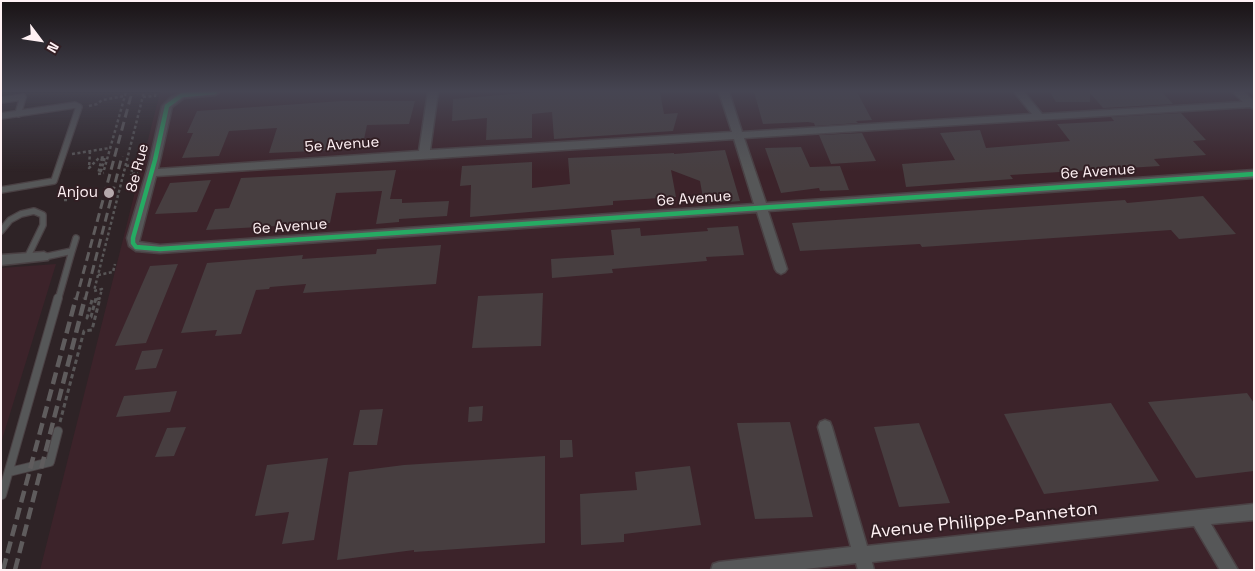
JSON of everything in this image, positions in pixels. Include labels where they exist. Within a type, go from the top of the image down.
[{"type":"street","name":"8e Rue","points":[[136,247],[132,238],[151,173],[164,119]]},
{"type":"street","points":[[424,154],[429,119]]},
{"type":"street","points":[[733,119],[781,269]]},
{"type":"street","name":"5e Avenue","points":[[151,173],[424,154],[1012,119]]},
{"type":"street","name":"6e Avenue","points":[[136,247],[160,249],[1254,174]]},
{"type":"street","points":[[1,260],[44,257]]},
{"type":"street","points":[[825,427],[864,562]]},
{"type":"street","name":"Avenue Philippe-Panneton","points":[[720,570],[864,562],[1197,517],[1254,512]]},
{"type":"street","points":[[1197,517],[1230,570]]},
{"type":"lane","points":[[1,190],[54,181],[75,119]]},
{"type":"lane","points":[[1,231],[10,220],[21,214],[34,211],[43,215],[44,225],[27,258]]},
{"type":"lane","points":[[2,495],[76,238]]},
{"type":"lane","points":[[44,257],[72,251]]},
{"type":"lane","points":[[8,472],[50,462],[58,431]]},
{"type":"path","points":[[102,157],[105,157],[101,171],[104,170],[118,119]]},
{"type":"path","points":[[58,431],[84,331],[92,330],[102,289],[94,290],[138,119]]},
{"type":"path","points":[[81,152],[110,148]]},
{"type":"path","points":[[90,151],[89,168],[102,157]]},
{"type":"path","points":[[102,157],[98,174],[104,173]]},
{"type":"path","points":[[126,166],[134,165],[132,175],[138,173]]},
{"type":"path","points":[[64,200],[69,200]]},
{"type":"path","points":[[98,275],[113,272],[115,264]]},
{"type":"path","points":[[92,300],[87,318],[91,317],[96,298],[100,298]]},
{"type":"shaded area","points":[[153,119],[1254,119],[1254,570],[40,570]]},
{"type":"shaded area","points":[[56,264],[1,443],[1,268]]},
{"type":"building","points":[[194,119],[410,119],[409,124],[367,125],[362,149],[269,153],[277,128],[229,131],[219,156],[182,158],[193,133],[187,133]]},
{"type":"building","points":[[452,119],[479,119],[452,121]]},
{"type":"building","points":[[487,119],[532,119],[532,138],[486,140]]},
{"type":"building","points":[[552,119],[676,119],[673,131],[554,139]]},
{"type":"building","points":[[761,119],[872,120],[856,121],[858,123],[815,126],[814,123],[808,122],[763,124]]},
{"type":"building","points":[[1112,119],[1186,119],[1206,140],[1193,141],[1206,155],[1154,159],[1160,166],[1010,175],[1013,179],[906,187],[902,164],[955,160],[940,133],[980,130],[986,148],[1070,141],[1057,124],[1114,121]]},
{"type":"building","points":[[862,133],[876,161],[831,164],[819,135]]},
{"type":"building","points":[[801,147],[810,167],[840,166],[849,190],[820,191],[819,188],[781,193],[765,148]]},
{"type":"building","points":[[725,150],[740,201],[704,204],[700,181],[671,170],[676,197],[613,201],[613,205],[470,217],[471,185],[460,186],[462,166],[532,162],[532,188],[570,184],[568,158]]},
{"type":"building","points":[[396,170],[390,199],[402,199],[402,203],[449,201],[447,216],[399,219],[399,222],[376,224],[382,191],[336,193],[330,223],[206,230],[215,209],[229,208],[241,178]]},
{"type":"building","points":[[211,180],[197,212],[155,214],[170,183]]},
{"type":"building","points":[[1203,196],[1236,234],[1179,239],[1171,230],[922,247],[920,244],[800,251],[792,223],[1125,200],[1127,203]]},
{"type":"building","points":[[738,226],[744,255],[706,257],[707,261],[612,269],[613,273],[552,278],[551,259],[614,255],[611,230],[640,228],[641,236],[708,231],[707,228]]},
{"type":"building","points":[[441,245],[436,284],[303,293],[306,284],[270,287],[269,289],[256,290],[241,334],[215,336],[217,330],[181,333],[207,263],[303,255],[302,259],[376,254],[377,249]]},
{"type":"building","points":[[178,264],[146,343],[115,346],[150,266]]},
{"type":"building","points":[[543,293],[541,346],[472,348],[478,296]]},
{"type":"building","points":[[163,349],[156,368],[135,370],[142,351]]},
{"type":"building","points":[[177,391],[170,412],[116,417],[124,396]]},
{"type":"building","points":[[1247,393],[1254,403],[1254,471],[1196,478],[1148,402]]},
{"type":"building","points":[[1111,403],[1159,481],[1044,494],[1004,414]]},
{"type":"building","points":[[483,406],[482,421],[468,422],[469,407]]},
{"type":"building","points":[[383,409],[377,445],[353,445],[360,410]]},
{"type":"building","points":[[790,422],[813,517],[755,519],[737,423]]},
{"type":"building","points":[[919,423],[950,503],[899,507],[874,427]]},
{"type":"building","points":[[186,427],[174,456],[155,457],[167,428]]},
{"type":"building","points":[[560,440],[572,440],[573,457],[560,458]]},
{"type":"building","points":[[545,456],[545,543],[414,552],[414,550],[337,560],[349,472],[404,465]]},
{"type":"building","points":[[328,458],[314,540],[282,544],[289,512],[255,516],[267,465]]},
{"type":"building","points":[[690,466],[701,525],[624,534],[624,542],[581,545],[580,494],[637,490],[635,472]]},
{"type":"railway","points":[[76,300],[125,119]]},
{"type":"railway","points":[[85,300],[122,156]]},
{"type":"railway","points":[[3,570],[76,298]]},
{"type":"railway","points":[[15,570],[85,298]]},
{"type":"cycle path","points":[[164,119],[155,160],[133,238],[133,243],[136,247],[160,249],[1254,174]]},
{"type":"place","name":"Anjou","points":[[109,193]]}]
